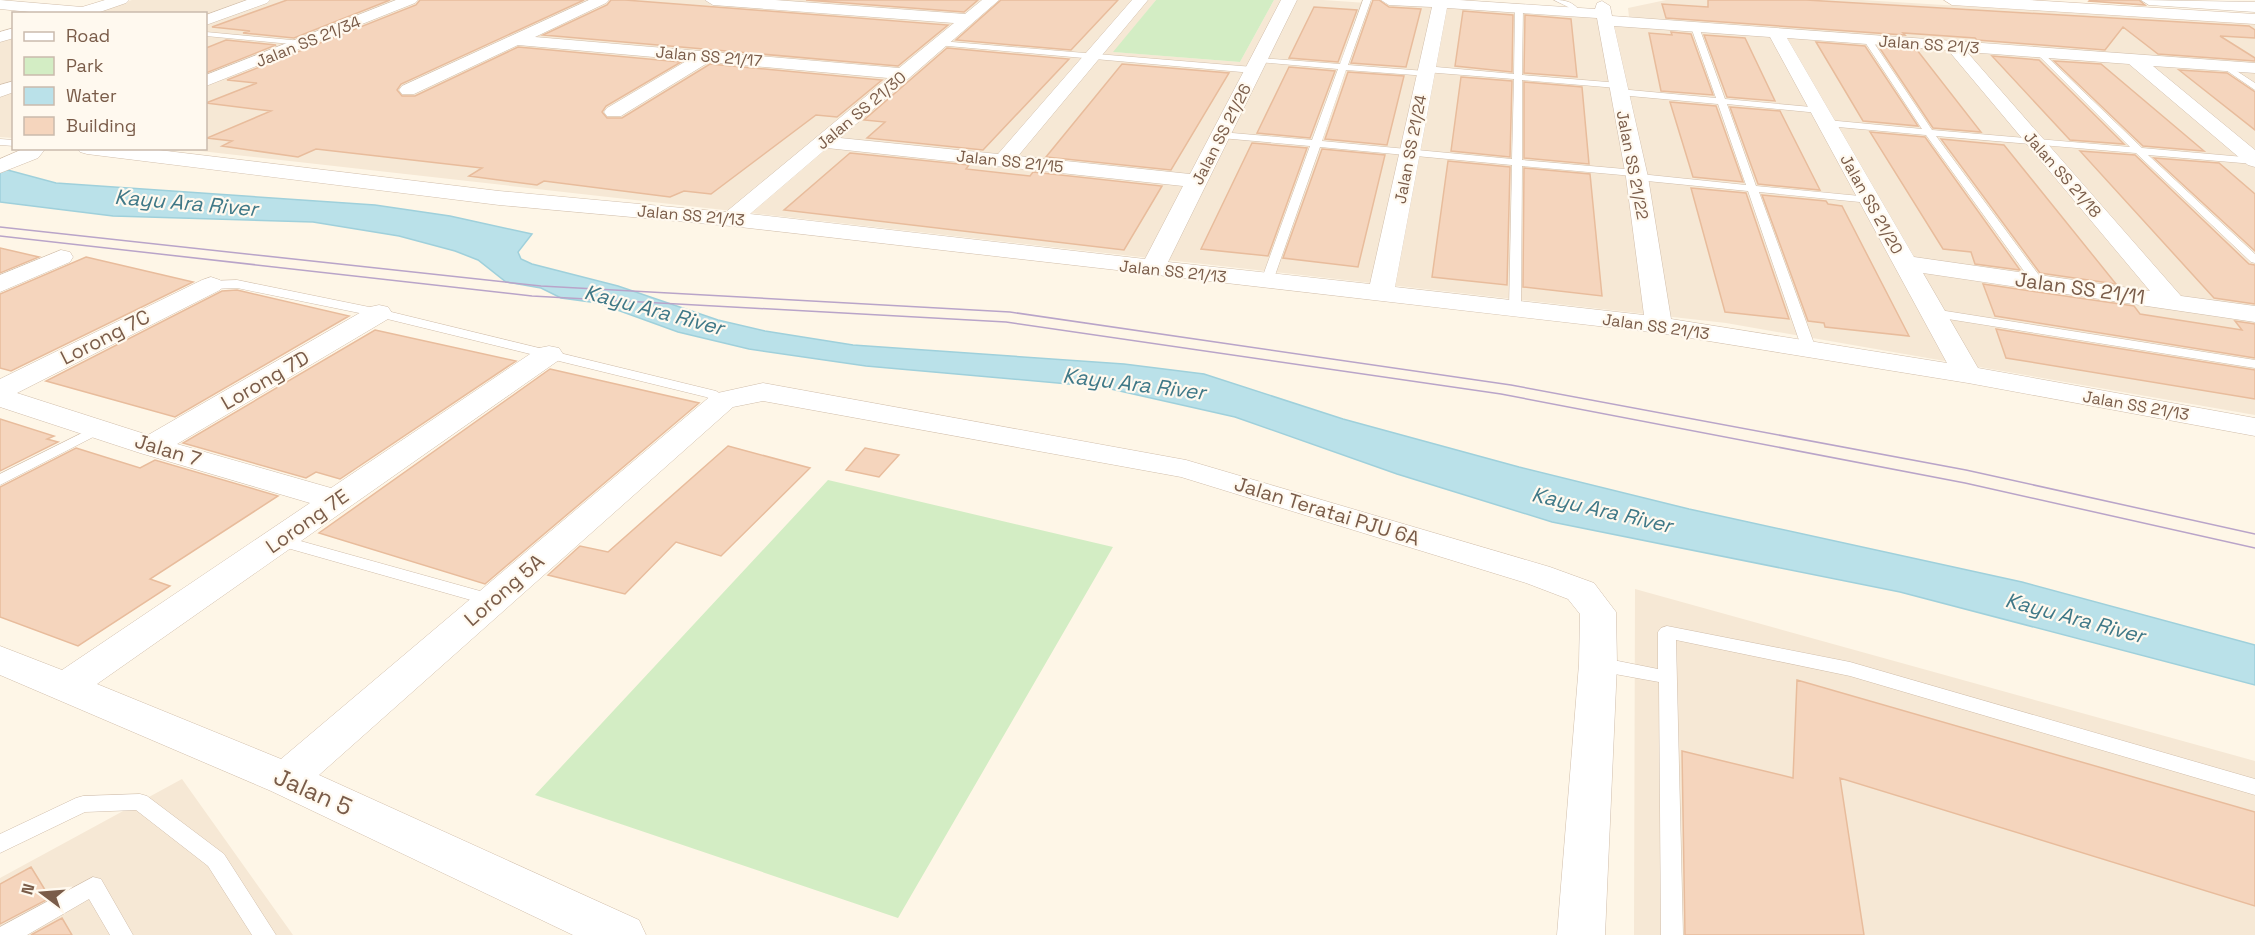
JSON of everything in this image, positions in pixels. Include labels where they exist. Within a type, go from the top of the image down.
[{"type":"street","points":[[83,12],[121,0]]},
{"type":"street","points":[[207,20],[262,0]]},
{"type":"street","name":"Jalan SS 21/34","points":[[207,81],[410,0]]},
{"type":"street","points":[[408,90],[601,0]]},
{"type":"street","points":[[713,0],[968,19]]},
{"type":"street","name":"Jalan SS 21/30","points":[[731,219],[991,0]]},
{"type":"street","points":[[1003,161],[1140,0]]},
{"type":"street","name":"Jalan SS 21/26","points":[[1152,269],[1289,0]]},
{"type":"street","name":"Jalan SS 21/3","points":[[1389,0],[1577,12],[1602,8],[1695,27],[2255,68]]},
{"type":"street","points":[[1952,0],[2255,19]]},
{"type":"street","points":[[2040,0],[2255,14]]},
{"type":"street","points":[[2149,0],[2255,7]]},
{"type":"street","points":[[0,4],[71,12]]},
{"type":"street","name":"Jalan SS 21/24","points":[[1381,294],[1440,4]]},
{"type":"street","name":"Jalan SS 21/22","points":[[1602,8],[1636,175],[1659,325]]},
{"type":"street","name":"Jalan SS 21/20","points":[[1776,33],[1968,375]]},
{"type":"street","name":"Jalan SS 21/17","points":[[515,40],[903,74]]},
{"type":"street","name":"Jalan SS 21/18","points":[[1953,46],[2173,302]]},
{"type":"street","points":[[614,112],[707,56]]},
{"type":"street","points":[[2134,59],[2255,161]]},
{"type":"street","name":"Jalan SS 21/15","points":[[823,142],[1197,181]]},
{"type":"street","points":[[0,167],[19,150]]},
{"type":"street","name":"Jalan SS 21/13","points":[[103,150],[499,198],[731,219],[1152,269],[1659,325],[1968,375],[2255,427]]},
{"type":"street","points":[[0,284],[61,257]]},
{"type":"street","name":"Jalan SS 21/11","points":[[1905,263],[2255,314]]},
{"type":"street","name":"Lorong 7C","points":[[0,390],[211,285]]},
{"type":"street","name":"Lorong 7D","points":[[151,446],[379,313]]},
{"type":"street","name":"Lorong 7E","points":[[65,687],[549,354]]},
{"type":"street","name":"Jalan Teratai PJU 6A","points":[[723,400],[763,392],[1186,469],[1538,575],[1581,591],[1598,612],[1598,664],[1581,935]]},
{"type":"street","name":"Jalan 7","points":[[0,397],[151,446],[337,500]]},
{"type":"street","name":"Lorong 5A","points":[[286,779],[723,400]]},
{"type":"street","name":"Jalan 5","points":[[0,660],[286,779],[622,935]]},
{"type":"lane","points":[[1267,281],[1367,0]]},
{"type":"lane","points":[[1558,0],[1571,5],[1577,12]]},
{"type":"lane","points":[[1515,309],[1519,8]]},
{"type":"lane","points":[[1695,27],[1809,349]]},
{"type":"lane","points":[[207,34],[302,44]]},
{"type":"lane","points":[[1867,39],[1929,132],[2038,282]]},
{"type":"lane","points":[[940,43],[1092,56],[1518,77],[1721,101],[1929,132],[2255,161]]},
{"type":"lane","points":[[2040,52],[2139,151],[2255,260]]},
{"type":"lane","points":[[2226,66],[2255,87]]},
{"type":"lane","points":[[1221,135],[1517,162],[1870,200]]},
{"type":"lane","points":[[211,285],[237,284],[379,313],[711,393],[723,400]]},
{"type":"lane","points":[[1933,313],[2255,364]]},
{"type":"lane","points":[[0,480],[98,429]]},
{"type":"lane","points":[[279,540],[492,600]]},
{"type":"lane","points":[[1672,935],[1667,632],[1850,669],[2255,787]]},
{"type":"lane","points":[[1598,664],[1668,677]]},
{"type":"lane","points":[[0,844],[83,804],[140,802],[216,860],[266,935]]},
{"type":"lane","points":[[6,935],[93,886],[122,935]]},
{"type":"shaded area","points":[[132,0],[1156,0],[1114,52],[1240,62],[1274,0],[1457,6],[1629,17],[1628,8],[1666,0],[1862,0],[2255,24],[2255,415],[1726,323],[192,150],[207,150],[207,12],[95,12]]},
{"type":"shaded area","points":[[12,37],[12,138],[0,137],[0,41]]},
{"type":"shaded area","points":[[1635,589],[2255,761],[2255,935],[1634,935]]},
{"type":"shaded area","points":[[182,779],[293,935],[0,935],[0,878]]},
{"type":"green space","points":[[1156,0],[1274,0],[1240,62],[1113,52]]},
{"type":"green space","points":[[828,480],[1113,547],[898,918],[535,795]]},
{"type":"water","name":"Kayu Ara River","points":[[0,168],[56,183],[375,205],[450,216],[532,234],[518,252],[521,259],[532,264],[618,286],[718,320],[765,331],[853,345],[1124,364],[1204,374],[1343,419],[1519,467],[1689,509],[2022,582],[2255,645],[2255,685],[1900,592],[1552,522],[1397,474],[1235,417],[1102,387],[866,366],[749,349],[678,332],[598,303],[561,298],[541,288],[506,282],[478,260],[455,251],[399,236],[313,222],[113,216],[0,202]]},
{"type":"building","points":[[287,0],[390,0],[294,38],[243,33],[250,31],[212,27]]},
{"type":"building","points":[[420,0],[584,0],[401,84],[397,90],[402,96],[415,96],[518,47],[681,62],[606,106],[602,112],[607,118],[622,118],[710,64],[882,80],[837,117],[816,115],[711,194],[684,191],[670,197],[544,181],[537,185],[469,176],[482,168],[316,149],[298,157],[222,146],[232,141],[207,138],[271,111],[207,103],[257,83],[227,80],[416,5]]},
{"type":"building","points":[[611,0],[948,25],[898,66],[543,35],[607,5]]},
{"type":"building","points":[[806,0],[978,0],[964,12]]},
{"type":"building","points":[[1001,0],[1118,0],[1071,50],[956,40]]},
{"type":"building","points":[[1373,0],[1379,0],[1389,7],[1421,9],[1406,67],[1351,63]]},
{"type":"building","points":[[1708,0],[1806,0],[2249,26],[2255,30],[2255,38],[2220,36],[2255,58],[2255,61],[2158,54],[2123,27],[2105,50],[1977,40],[1975,38],[1666,18],[1662,4],[1708,7]]},
{"type":"building","points":[[2139,0],[2145,5],[2089,1]]},
{"type":"building","points":[[1314,7],[1357,10],[1338,62],[1289,58]]},
{"type":"building","points":[[1463,11],[1513,15],[1512,72],[1455,66]]},
{"type":"building","points":[[1525,15],[1571,19],[1577,77],[1524,73]]},
{"type":"building","points":[[1671,32],[1691,34],[1713,95],[1661,91],[1649,33],[1672,35]]},
{"type":"building","points":[[1704,35],[1745,38],[1775,101],[1727,97]]},
{"type":"building","points":[[226,40],[276,45],[207,73],[207,48]]},
{"type":"building","points":[[1816,42],[1865,46],[1918,126],[1863,121]]},
{"type":"building","points":[[1879,47],[1917,50],[1981,132],[1933,128]]},
{"type":"building","points":[[947,48],[1069,59],[983,150],[867,138],[885,122],[864,120]]},
{"type":"building","points":[[1992,56],[2039,60],[2124,144],[2070,140]]},
{"type":"building","points":[[2054,61],[2101,64],[2204,151],[2143,146]]},
{"type":"building","points":[[1122,64],[1229,73],[1171,170],[1046,157]]},
{"type":"building","points":[[1289,67],[1335,71],[1310,138],[1257,133]]},
{"type":"building","points":[[2179,70],[2227,73],[2255,92],[2255,130]]},
{"type":"building","points":[[1348,72],[1404,76],[1387,145],[1325,139]]},
{"type":"building","points":[[1461,77],[1512,81],[1510,157],[1451,151]]},
{"type":"building","points":[[1524,82],[1582,87],[1589,164],[1524,158]]},
{"type":"building","points":[[1670,102],[1716,106],[1743,182],[1693,177]]},
{"type":"building","points":[[1730,107],[1780,111],[1820,190],[1758,184]]},
{"type":"building","points":[[1870,132],[1925,137],[2020,270],[1975,264],[1971,252],[1943,249]]},
{"type":"building","points":[[1941,139],[2004,145],[2116,284],[2040,273]]},
{"type":"building","points":[[1252,143],[1307,148],[1268,256],[1201,249]]},
{"type":"building","points":[[1322,149],[1385,155],[1358,267],[1283,258]]},
{"type":"building","points":[[2080,151],[2135,155],[2249,264],[2255,265],[2255,304],[2214,298]]},
{"type":"building","points":[[850,153],[969,165],[966,169],[1030,176],[1033,172],[1162,186],[1124,250],[784,210]]},
{"type":"building","points":[[2154,158],[2219,163],[2255,194],[2255,251]]},
{"type":"building","points":[[1448,161],[1510,167],[1507,285],[1432,277]]},
{"type":"building","points":[[1524,168],[1590,174],[1602,296],[1523,287]]},
{"type":"building","points":[[1691,188],[1746,193],[1789,319],[1725,312]]},
{"type":"building","points":[[1762,195],[1826,201],[1828,204],[1842,206],[1909,336],[1825,327],[1824,323],[1808,321]]},
{"type":"building","points":[[0,248],[39,257],[0,273]]},
{"type":"building","points":[[86,257],[193,282],[11,371],[0,368],[0,294]]},
{"type":"building","points":[[1983,284],[2134,306],[2140,314],[2242,330],[2235,321],[2255,324],[2255,358],[1995,316]]},
{"type":"building","points":[[237,290],[349,316],[175,417],[46,381],[222,291]]},
{"type":"building","points":[[1996,329],[2255,370],[2255,399],[2006,358]]},
{"type":"building","points":[[375,330],[516,361],[340,479],[316,472],[306,478],[183,443]]},
{"type":"building","points":[[550,369],[699,403],[485,584],[319,533]]},
{"type":"building","points":[[0,419],[54,436],[47,439],[58,442],[0,471]]},
{"type":"building","points":[[728,446],[810,468],[721,556],[676,542],[625,594],[548,575],[580,546],[608,552]]},
{"type":"building","points":[[76,448],[140,468],[155,460],[278,496],[150,579],[170,586],[78,646],[0,617],[0,487]]},
{"type":"building","points":[[865,448],[899,455],[879,477],[846,470]]},
{"type":"building","points":[[1797,680],[2255,812],[2255,906],[1840,778],[1864,935],[1685,935],[1682,751],[1793,778]]},
{"type":"building","points":[[31,867],[50,898],[0,924],[0,884]]},
{"type":"building","points":[[62,918],[72,935],[31,935]]},
{"type":"tram line","points":[[0,227],[541,286],[1010,312],[1511,385],[1966,470],[2255,534]]},
{"type":"tram line","points":[[0,236],[532,296],[1006,322],[1501,394],[1965,483],[2255,548]]}]
